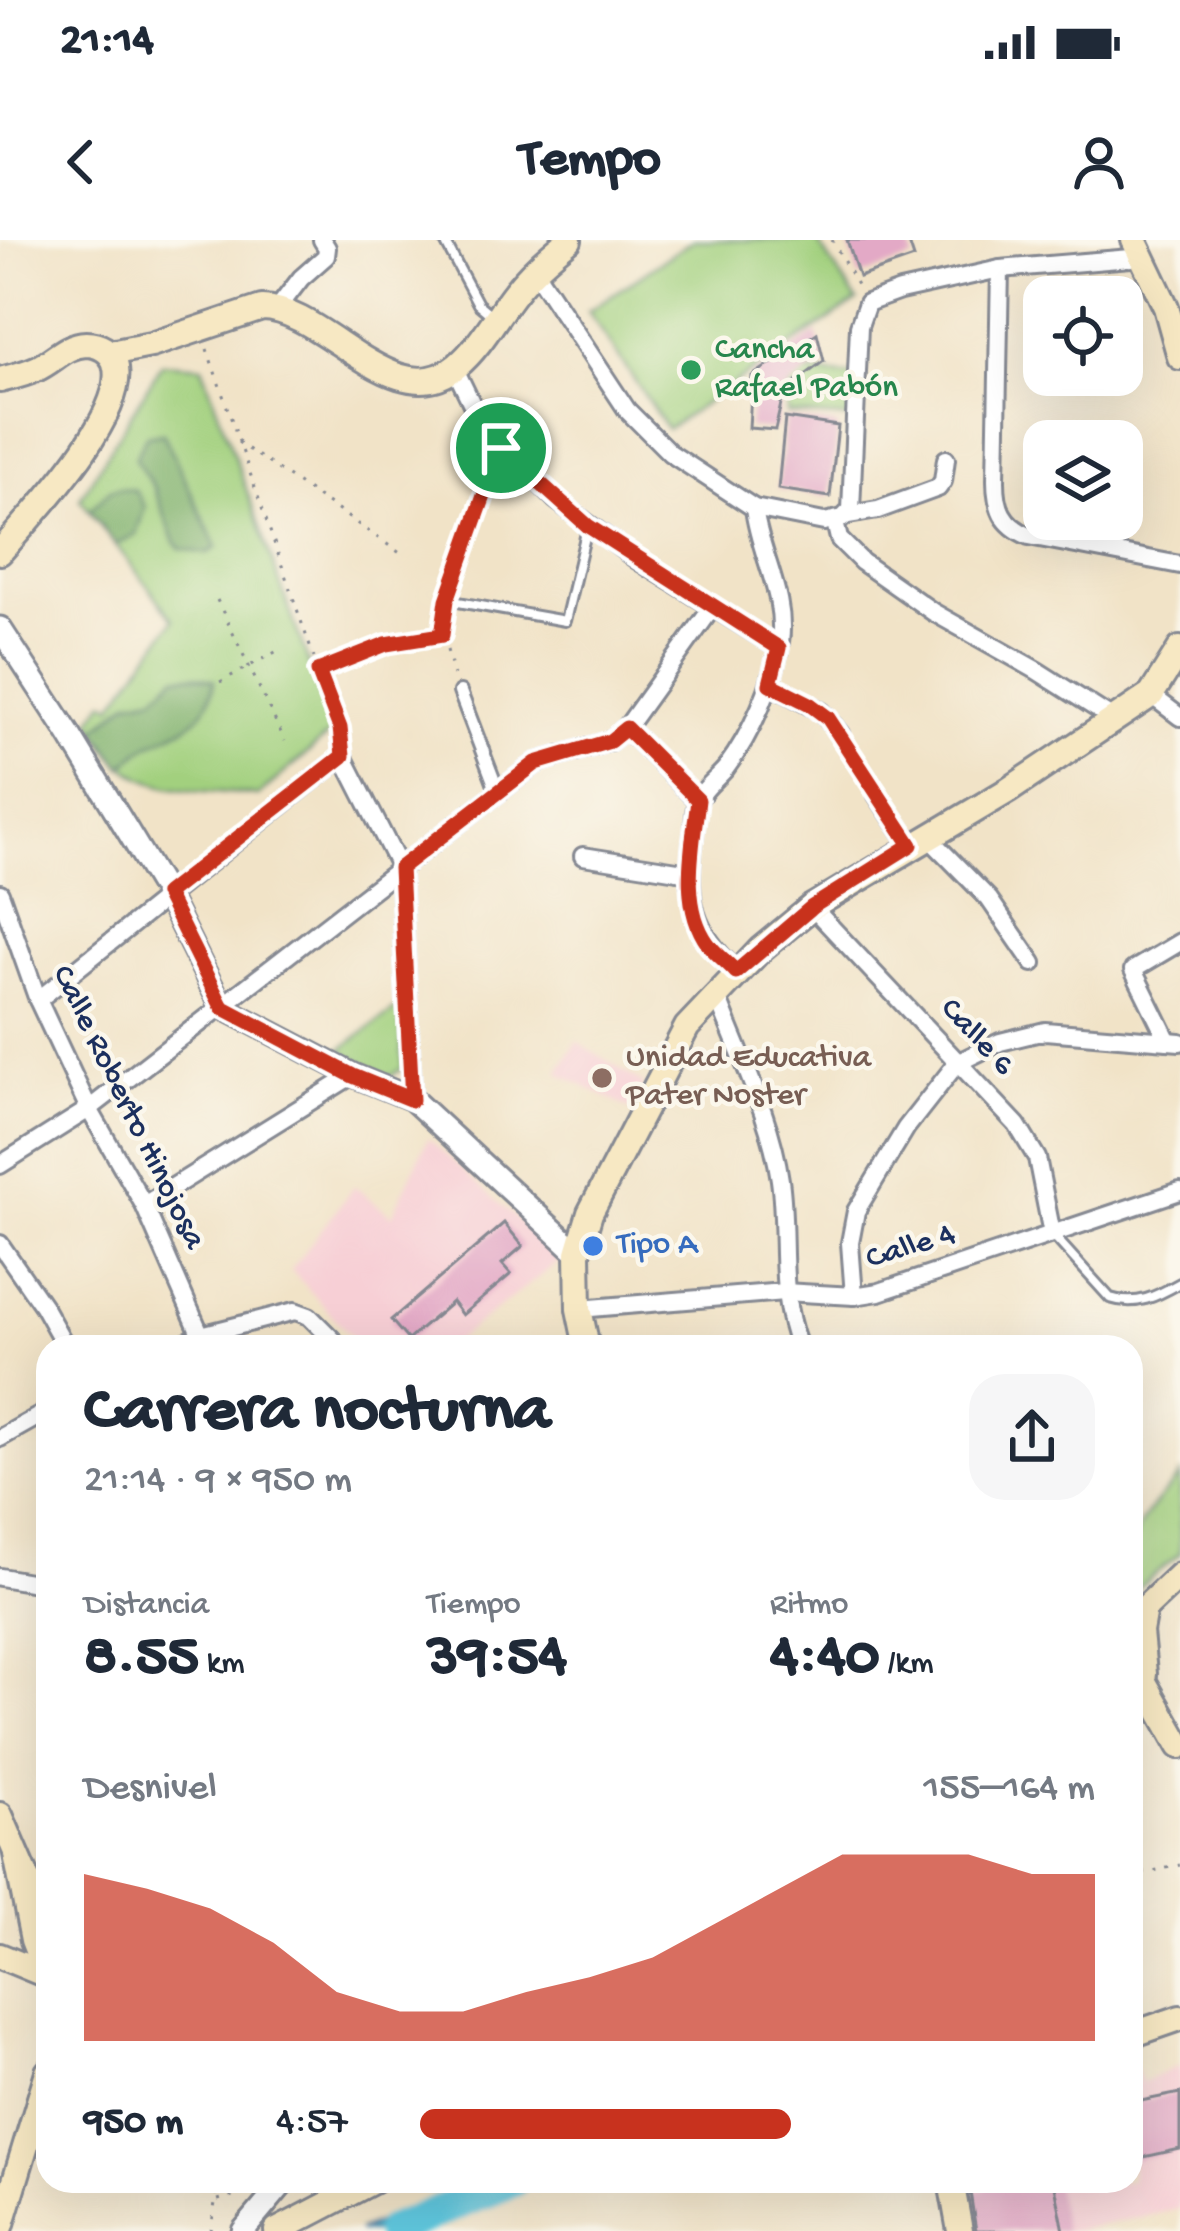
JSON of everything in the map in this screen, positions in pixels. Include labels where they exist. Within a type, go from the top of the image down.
[{"type":"main road","points":[[1138,249],[1166,307],[1180,357]]},
{"type":"main road","points":[[110,353],[151,346],[262,308],[278,308],[401,378],[437,375],[455,369],[548,252]]},
{"type":"main road","points":[[0,380],[38,368],[83,344],[110,353],[117,368],[109,406],[74,467],[0,552]]},
{"type":"main road","points":[[584,1335],[578,1253],[590,1213],[673,1050],[716,993],[812,907],[1009,790],[1150,695],[1180,649]]},
{"type":"main road","points":[[1143,1608],[1180,1575]]},
{"type":"main road","points":[[1143,1683],[1180,1746]]},
{"type":"main road","points":[[0,1815],[36,1913]]},
{"type":"main road","points":[[0,1946],[36,1936]]},
{"type":"main road","points":[[0,1956],[36,1972]]},
{"type":"main road","points":[[1143,2031],[1180,2018]]},
{"type":"main road","points":[[0,2230],[36,2112]]},
{"type":"main road","points":[[277,2231],[351,2193]]},
{"type":"main road","points":[[953,2193],[960,2231]]},
{"type":"street","points":[[278,308],[326,256],[322,240]]},
{"type":"street","points":[[1113,719],[933,612],[839,539],[859,326],[867,303],[1000,268],[1108,257],[1138,249]]},
{"type":"street","points":[[548,252],[627,410],[649,435],[754,508],[841,518],[878,510],[938,488],[946,459]]},
{"type":"street","points":[[1000,268],[996,501],[1002,517],[1029,536],[1180,565]]},
{"type":"street","points":[[455,369],[483,427],[588,526],[779,648]]},
{"type":"street","points":[[736,972],[708,944],[698,924],[690,873],[698,800],[739,747],[770,684],[779,648],[782,610],[758,539],[754,508]]},
{"type":"street","points":[[0,1165],[89,1109],[536,763],[610,741],[626,728],[712,608]]},
{"type":"street","points":[[0,628],[166,894],[222,1007],[353,1076],[412,1100],[578,1253]]},
{"type":"street","points":[[770,684],[822,712],[840,734]]},
{"type":"street","points":[[460,692],[498,792]]},
{"type":"street","points":[[1150,695],[1180,717]]},
{"type":"street","points":[[626,728],[698,800]]},
{"type":"street","points":[[38,1000],[343,756],[400,868],[412,1100]]},
{"type":"street","points":[[877,795],[919,840],[989,899],[1033,963]]},
{"type":"street","points":[[583,856],[690,873]]},
{"type":"street","name":"Calle Roberto Hinojosa","points":[[0,893],[38,1000],[89,1109],[145,1204],[200,1335]]},
{"type":"street","name":"Calle 6","points":[[812,907],[1028,1139],[1041,1173],[1052,1234]]},
{"type":"street","points":[[1174,1041],[1133,970],[1180,942]]},
{"type":"street","points":[[716,993],[772,1144],[780,1182],[784,1292],[797,1335]]},
{"type":"street","points":[[854,1296],[850,1244],[856,1211],[906,1128],[957,1063],[1000,1042],[1046,1031],[1174,1041]]},
{"type":"street","points":[[145,1204],[353,1076]]},
{"type":"street","name":"Calle 4","points":[[579,1309],[784,1292],[854,1296],[879,1292],[1180,1191]]},
{"type":"street","points":[[0,1244],[60,1335]]},
{"type":"street","points":[[221,1335],[295,1311],[309,1316],[328,1335]]},
{"type":"street","points":[[0,1438],[36,1418]]},
{"type":"street","points":[[0,1577],[36,1584]]},
{"type":"street","points":[[243,2231],[268,2193]]},
{"type":"lane","points":[[444,240],[478,304],[496,318]]},
{"type":"lane","points":[[442,635],[447,600],[501,448]]},
{"type":"lane","points":[[447,600],[565,621],[588,526]]},
{"type":"lane","points":[[1052,1234],[1110,1298],[1122,1302],[1152,1299],[1180,1283]]},
{"type":"path","points":[[832,240],[867,303]]},
{"type":"path","points":[[200,327],[236,442],[340,728],[343,756]]},
{"type":"path","points":[[236,442],[403,555]]},
{"type":"path","points":[[217,600],[285,741]]},
{"type":"path","points":[[318,671],[386,644],[442,635],[460,692]]},
{"type":"path","points":[[220,682],[281,650]]},
{"type":"path","points":[[840,734],[877,795]]},
{"type":"path","points":[[1143,1873],[1180,1865]]},
{"type":"path","points":[[211,2231],[218,2193]]},
{"type":"path","points":[[218,2200],[242,2193]]},
{"type":"shaded area","name":"Unidad Educativa Pater Noster","points":[[577,1041],[643,1084],[631,1110],[558,1073]]},
{"type":"shaded area","points":[[428,1138],[561,1260],[463,1335],[350,1335],[291,1270],[354,1186],[392,1216]]},
{"type":"shaded area","points":[[1180,2065],[1180,2209],[1072,2231],[968,2231],[960,2193],[1143,2193],[1143,2083]]},
{"type":"green space","name":"Cancha Rafael Pabón","points":[[693,240],[816,240],[857,301],[667,429],[588,311]]},
{"type":"green space","points":[[162,363],[202,366],[333,731],[258,796],[182,788],[140,776],[105,746],[91,721],[105,701],[113,705],[174,620],[80,499]]},
{"type":"green space","points":[[790,371],[855,376],[852,419],[787,414]]},
{"type":"green space","points":[[163,433],[217,547],[207,554],[181,549],[175,542],[154,488],[135,459],[146,436]]},
{"type":"green space","points":[[110,490],[135,490],[145,507],[136,534],[115,545],[89,511]]},
{"type":"green space","points":[[175,676],[214,680],[201,714],[145,747],[122,767],[95,730],[129,701],[155,696]]},
{"type":"green space","points":[[400,1006],[403,1068],[389,1077],[340,1050]]},
{"type":"green space","points":[[1180,1475],[1180,1554],[1143,1583],[1143,1521]]},
{"type":"water","points":[[447,2193],[483,2193],[392,2231],[358,2231]]},
{"type":"building","points":[[847,240],[908,240],[914,258],[859,277]]},
{"type":"building","points":[[817,333],[824,361],[784,391],[775,430],[749,428],[752,376]]},
{"type":"building","points":[[785,418],[838,426],[830,497],[778,489]]},
{"type":"building","points":[[504,1223],[523,1246],[502,1264],[511,1274],[462,1315],[452,1302],[414,1335],[404,1335],[391,1320]]},
{"type":"building","points":[[1180,2093],[1180,2149],[1143,2157],[1143,2101]]},
{"type":"building","points":[[970,2193],[1056,2193],[1064,2231],[976,2231]]},
{"type":"waterway","points":[[391,2231],[483,2193]]},
{"type":"place","name":"Cancha Rafael Pabón","points":[[691,370]]},
{"type":"place","name":"Unidad Educativa Pater Noster","points":[[602,1078]]},
{"type":"place","name":"Tipo A","points":[[593,1246]]},
{"type":"route","points":[[501,448],[588,526],[779,648],[770,684],[828,718],[911,845],[812,907],[736,972],[708,944],[698,924],[690,873],[698,800],[626,728],[610,741],[536,763],[400,868],[412,1100],[353,1076],[222,1007],[166,894],[343,756],[340,728],[318,671],[386,644],[442,635],[447,600],[501,448]]}]
